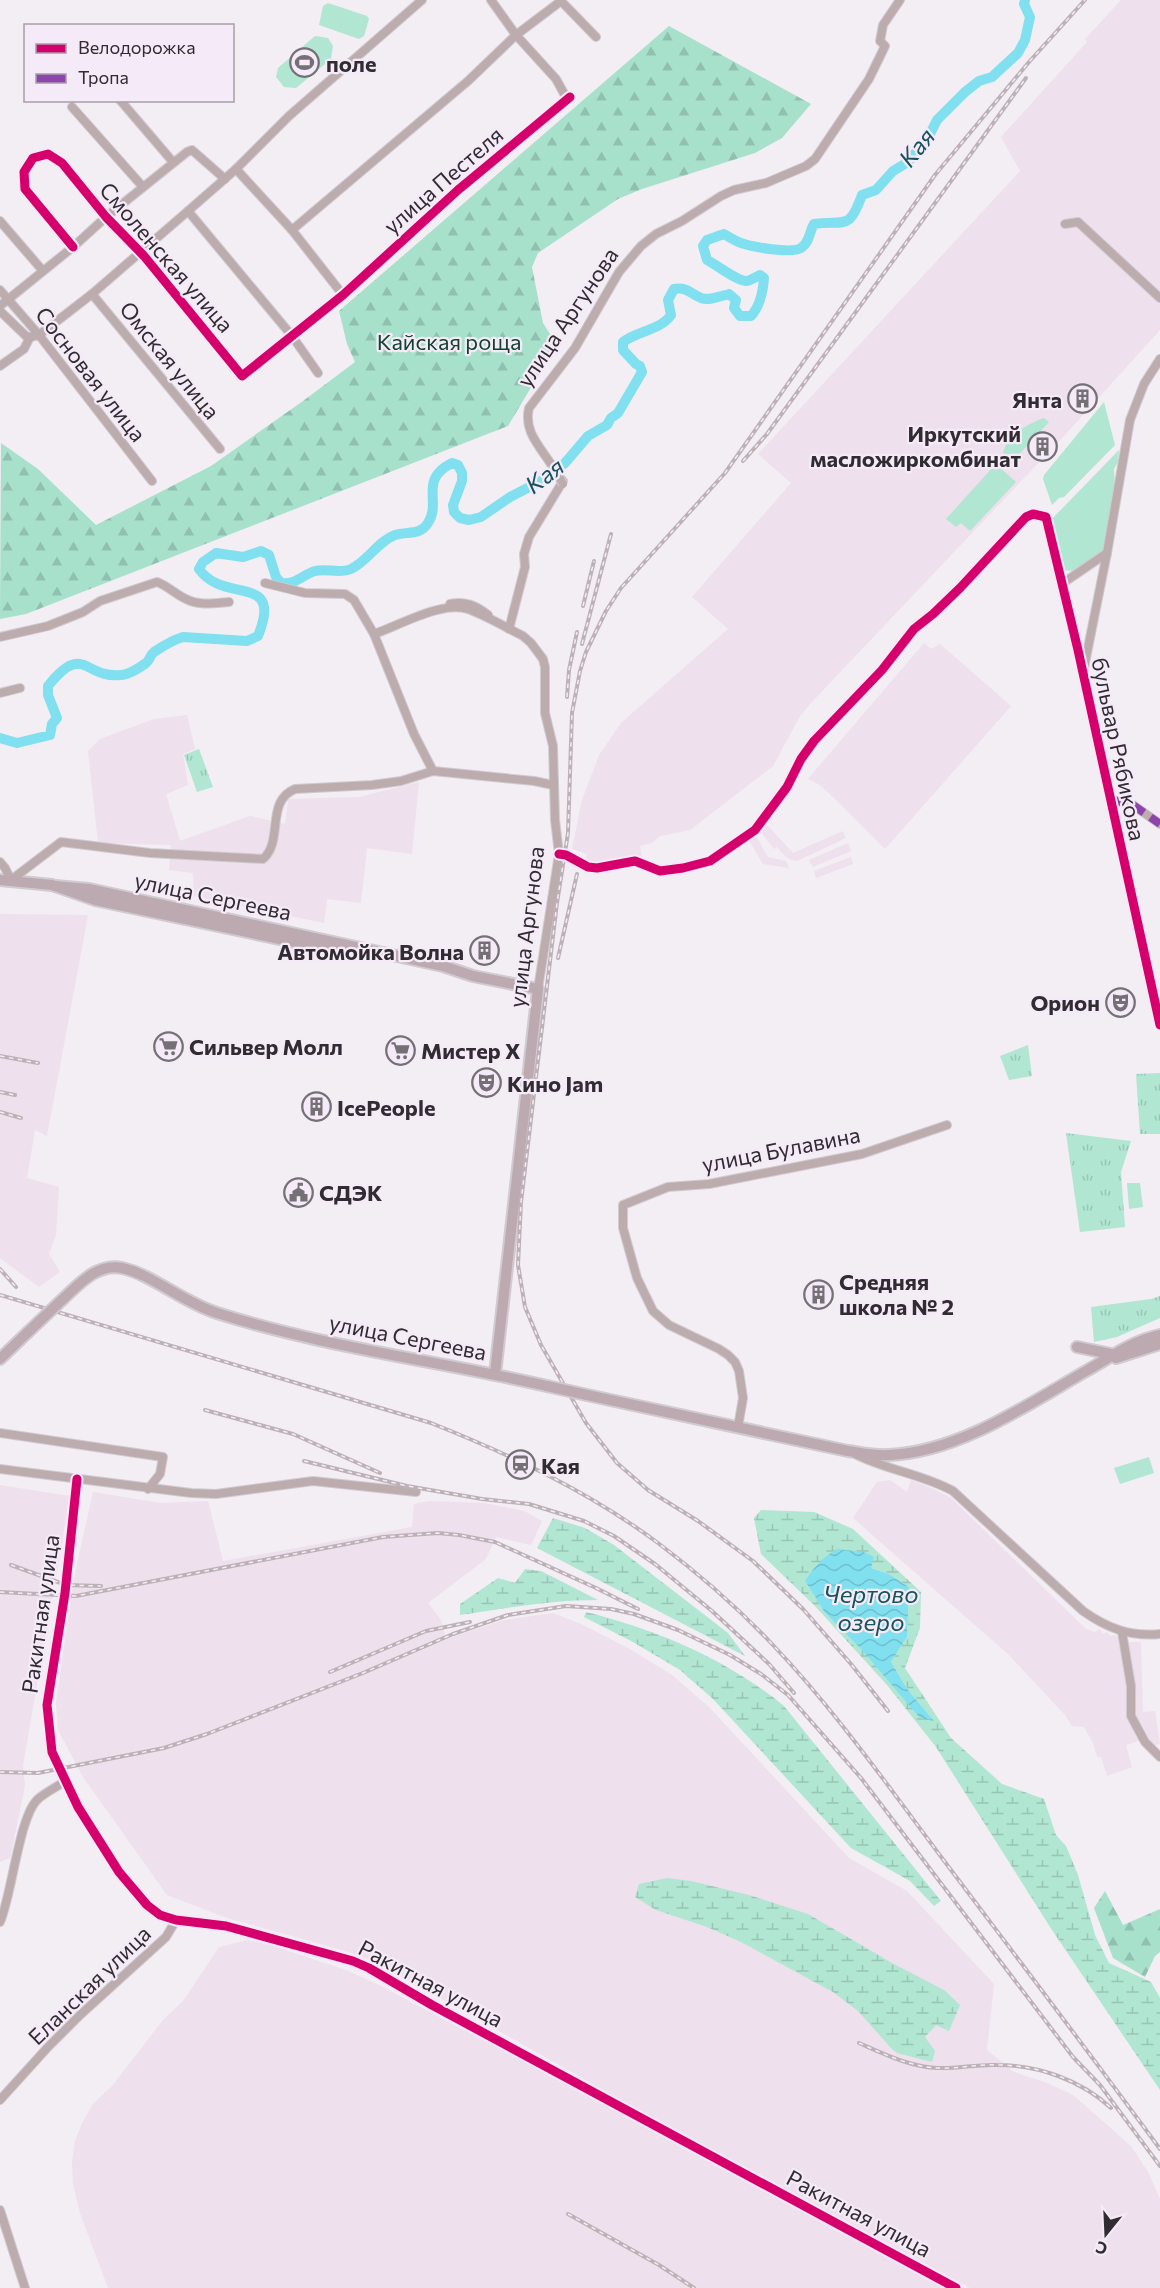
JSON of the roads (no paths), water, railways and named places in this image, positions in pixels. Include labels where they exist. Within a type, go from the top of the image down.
[{"type":"main road","name":"улица Сергеева","points":[[6,880],[89,889],[443,966],[473,976]]},
{"type":"main road","name":"улица Сергеева","points":[[55,886],[78,896],[250,933],[421,969],[473,976],[538,989]]},
{"type":"main road","name":"улица Аргунова","points":[[495,1374],[538,989]]},
{"type":"main road","name":"улица Сергеева","points":[[0,1359],[90,1275],[102,1269],[121,1267],[143,1276],[190,1303],[215,1313],[295,1334],[495,1374],[848,1451]]},
{"type":"main road","points":[[848,1451],[887,1455],[943,1446],[1023,1407],[1111,1354],[1143,1339],[1160,1335]]},
{"type":"main road","points":[[1099,1363],[1160,1344]]},
{"type":"main road","points":[[1077,1347],[1111,1354]]},
{"type":"street","points":[[0,311],[26,336],[39,335],[92,294],[225,179],[277,127],[423,0]]},
{"type":"street","points":[[491,0],[516,35]]},
{"type":"street","name":"улица Аргунова","points":[[509,629],[525,563],[527,544],[561,480],[536,444],[528,428],[529,408],[575,348],[628,260],[656,234],[682,221],[721,196],[734,190],[766,183],[806,166],[815,159],[869,79],[885,46],[880,41],[880,33],[900,0]]},
{"type":"street","points":[[292,230],[406,131],[468,81],[516,35],[561,1],[596,37]]},
{"type":"street","name":"улица Пестеля","points":[[242,376],[343,295],[458,190],[569,98],[556,79],[516,35]]},
{"type":"street","points":[[122,102],[173,162]]},
{"type":"street","points":[[72,107],[143,187]]},
{"type":"street","points":[[0,306],[73,248],[106,217],[173,162],[192,150],[225,179]]},
{"type":"street","name":"Смоленская улица","points":[[73,248],[26,189],[24,172],[33,158],[48,154],[62,163],[106,217],[140,252],[242,376]]},
{"type":"street","points":[[236,169],[292,230],[343,295]]},
{"type":"street","points":[[188,211],[292,336],[318,373]]},
{"type":"street","points":[[0,221],[43,271]]},
{"type":"street","points":[[1065,224],[1078,222],[1160,298]]},
{"type":"street","name":"Сосновая улица","points":[[0,290],[39,335],[152,481]]},
{"type":"street","name":"Омская улица","points":[[92,294],[219,449]]},
{"type":"street","points":[[0,366],[24,349],[30,337]]},
{"type":"street","points":[[1083,672],[1130,420],[1144,384],[1160,359]]},
{"type":"street","name":"бульвар Рябикова","points":[[560,854],[588,867],[597,868],[635,861],[660,871],[710,861],[755,830],[787,787],[801,759],[814,741],[882,670],[914,629],[960,588],[1026,517],[1033,514],[1046,517],[1083,672],[1160,1025]]},
{"type":"street","points":[[1062,583],[1107,553]]},
{"type":"street","points":[[0,637],[48,626],[83,612],[100,601],[156,582],[166,585],[193,602],[212,604],[230,602]]},
{"type":"street","points":[[266,583],[305,593],[345,594],[354,600],[374,634],[414,734],[433,771]]},
{"type":"street","name":"улица Аргунова","points":[[374,634],[383,627],[428,610],[464,602],[479,608],[531,643],[543,659],[545,713],[553,746],[553,785],[560,854],[538,989]]},
{"type":"street","points":[[0,693],[20,688]]},
{"type":"street","points":[[0,862],[5,868],[6,880],[61,842],[150,853],[263,860],[267,856],[272,840],[279,804],[287,793],[314,787],[355,787],[401,781],[433,771],[553,785]]},
{"type":"street","points":[[1109,799],[1133,805],[1160,824]]},
{"type":"street","points":[[270,929],[280,922]]},
{"type":"street","name":"улица Булавина","points":[[738,1427],[743,1398],[739,1371],[735,1362],[719,1349],[669,1324],[653,1311],[634,1268],[623,1228],[623,1205],[668,1187],[710,1184],[862,1154],[946,1125]]},
{"type":"street","points":[[0,1433],[163,1457],[160,1474],[148,1489]]},
{"type":"street","points":[[848,1451],[872,1463],[939,1483],[952,1491],[1083,1611],[1098,1622],[1132,1634],[1160,1634]]},
{"type":"street","points":[[0,1469],[148,1489],[216,1494],[313,1481],[416,1492]]},
{"type":"street","name":"Ракитная улица","points":[[77,1479],[65,1593],[47,1705],[52,1752],[84,1816],[131,1888],[147,1905],[160,1915],[176,1920],[226,1926],[278,1939],[369,1968],[432,2005],[956,2288]]},
{"type":"street","points":[[1122,1632],[1131,1686],[1131,1716],[1145,1742],[1160,1756]]},
{"type":"street","points":[[0,1922],[30,1809],[37,1799],[65,1781]]},
{"type":"street","name":"Еланская улица","points":[[0,2100],[80,2015],[166,1937],[176,1920]]},
{"type":"street","points":[[0,2210],[25,2288]]},
{"type":"water","name":"Чертово озеро","points":[[837,1549],[864,1552],[874,1557],[871,1568],[889,1574],[909,1587],[907,1637],[891,1662],[908,1690],[934,1721],[920,1718],[862,1650],[825,1613],[805,1581],[827,1555]]},
{"type":"waterway","name":"Кая","points":[[0,738],[17,743],[50,735],[52,724],[57,718],[48,695],[48,686],[69,666],[84,665],[109,675],[124,675],[144,665],[157,650],[183,637],[247,641],[258,636],[264,616],[263,604],[257,596],[222,586],[210,580],[199,569],[203,562],[216,553],[243,557],[261,551],[269,555],[276,577],[281,583],[295,581],[315,571],[351,569],[389,538],[425,527],[432,515],[433,484],[442,470],[452,463],[458,465],[462,473],[462,481],[453,505],[454,512],[460,518],[469,520],[481,517],[510,497],[541,481],[565,463],[588,436],[607,425],[618,413],[642,372],[640,366],[623,350],[623,342],[667,320],[671,315],[668,300],[674,289],[686,290],[704,299],[729,294],[736,300],[734,308],[740,316],[751,316],[757,308],[764,278],[760,275],[746,281],[742,280],[707,260],[703,246],[707,240],[724,234],[739,242],[754,246],[796,250],[806,243],[814,224],[840,223],[850,219],[862,195],[876,190],[893,171],[908,162],[929,136],[937,120],[965,92],[979,81],[992,77],[1018,53],[1025,40],[1030,17],[1024,4],[1025,0]]},
{"type":"railway","points":[[888,1711],[803,1609],[753,1561],[698,1521],[648,1490],[617,1463],[586,1423],[541,1345],[525,1307],[518,1265],[521,1202],[557,903],[568,833],[572,713],[586,652],[606,611],[621,588],[725,473],[935,175],[1029,62],[1085,0]]},
{"type":"railway","points":[[743,461],[767,434],[1026,78]]},
{"type":"railway","points":[[582,644],[611,534]]},
{"type":"railway","points":[[583,606],[594,561]]},
{"type":"railway","points":[[567,697],[569,670],[577,632]]},
{"type":"railway","points":[[558,958],[577,874]]},
{"type":"railway","points":[[0,1056],[38,1063]]},
{"type":"railway","points":[[0,1092],[15,1095]]},
{"type":"railway","points":[[0,1112],[21,1118]]},
{"type":"railway","points":[[0,1269],[16,1287]]},
{"type":"railway","points":[[0,1295],[431,1423],[520,1461],[577,1491],[658,1543],[702,1578],[745,1617],[818,1695],[1160,2149]]},
{"type":"railway","points":[[205,1410],[293,1434],[380,1473]]},
{"type":"railway","points":[[304,1461],[407,1486],[482,1499],[529,1504],[584,1521],[614,1536],[655,1564],[712,1611],[769,1664],[794,1693]]},
{"type":"railway","points":[[0,1592],[76,1596],[383,1537],[438,1533],[495,1542],[638,1609]]},
{"type":"railway","points":[[11,1565],[66,1585],[101,1586]]},
{"type":"railway","points":[[0,1772],[38,1773],[164,1748],[207,1734],[363,1673],[453,1634],[508,1615],[566,1606],[611,1609],[634,1614],[678,1630],[730,1655],[761,1674],[788,1695],[861,1778],[1073,2057],[1100,2085],[1160,2166]]},
{"type":"railway","points":[[330,1672],[426,1631],[470,1622]]},
{"type":"railway","points":[[859,2043],[897,2059],[928,2067],[997,2065],[1043,2071],[1086,2089],[1111,2108]]},
{"type":"railway","points":[[568,2214],[659,2265],[694,2288]]},
{"type":"place","name":"поле","points":[[305,63]]},
{"type":"place","name":"Янта","points":[[1083,399]]},
{"type":"place","name":"Иркутский масложиркомбинат","points":[[1042,446]]},
{"type":"place","name":"Автомойка Волна","points":[[485,951]]},
{"type":"place","name":"Орион","points":[[1121,1002]]},
{"type":"place","name":"Сильвер Молл","points":[[168,1046]]},
{"type":"place","name":"Мистер Х","points":[[400,1050]]},
{"type":"place","name":"Кино Jam","points":[[486,1083]]},
{"type":"place","name":"IcePeople","points":[[316,1107]]},
{"type":"place","name":"СДЭК","points":[[298,1192]]},
{"type":"place","name":"Средняя школа № 2","points":[[818,1294]]},
{"type":"place","name":"Кая","points":[[520,1465]]},
{"type":"park label","name":"Кайская роща","points":[[449,341]]}]
